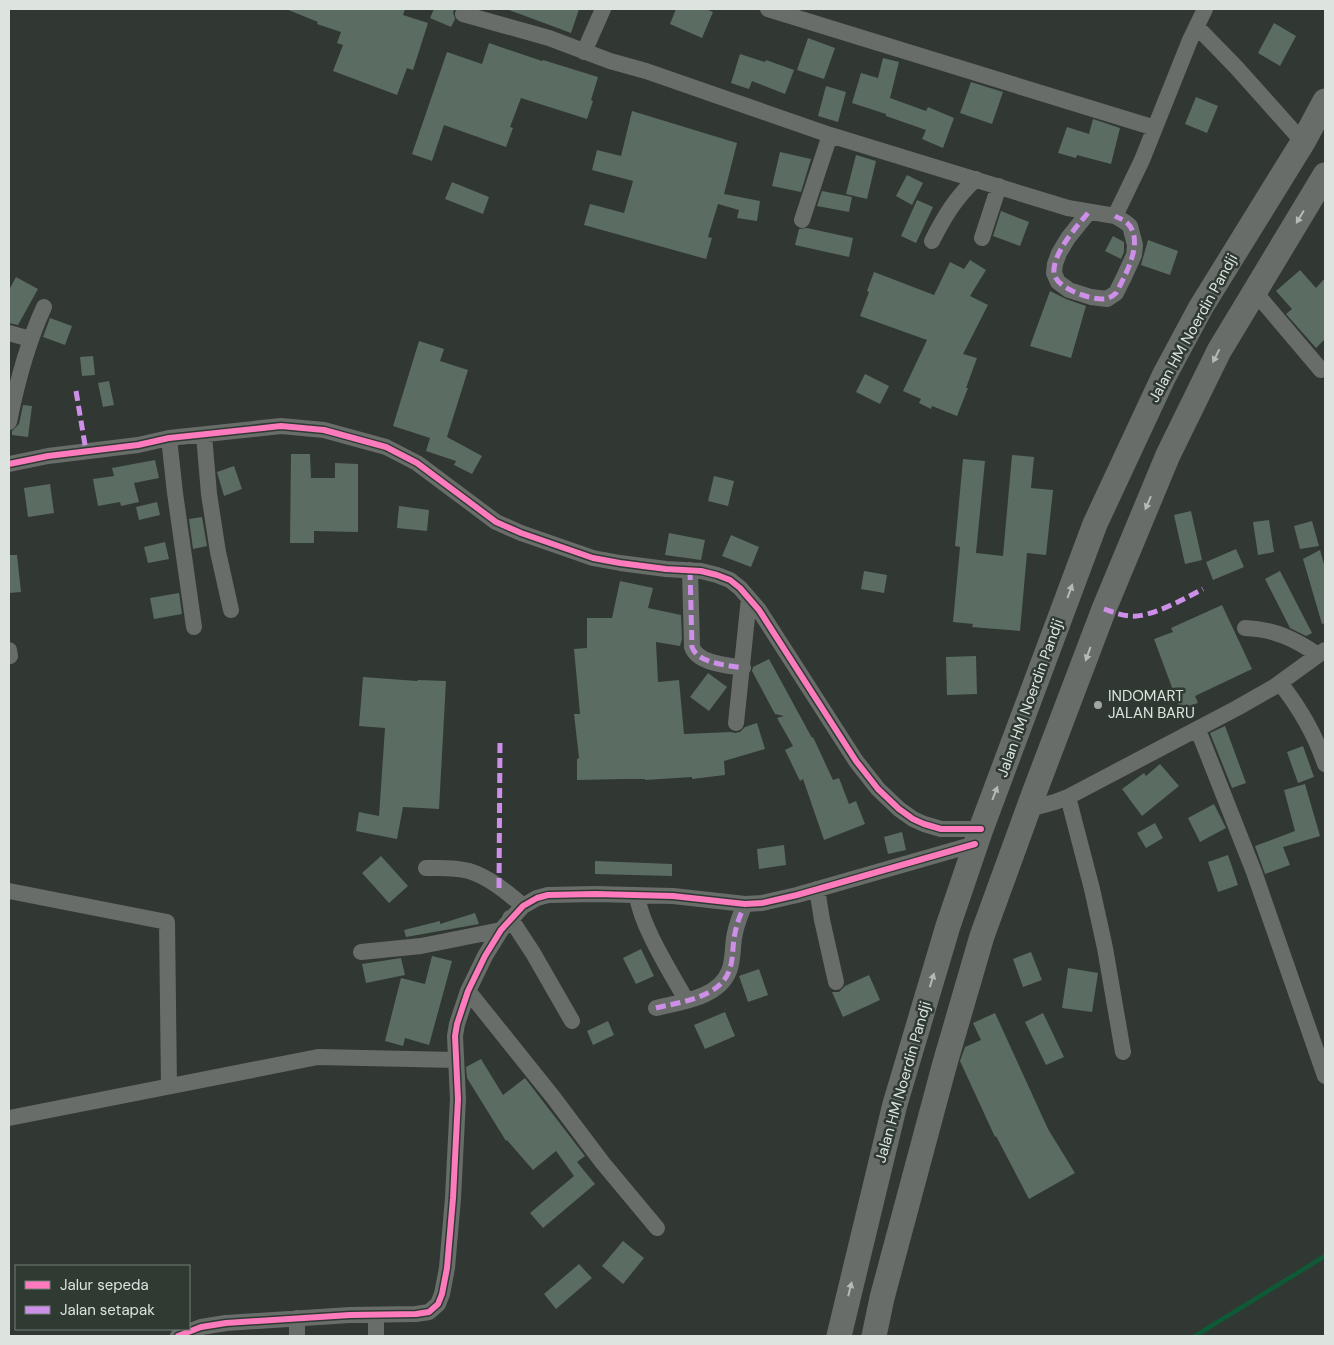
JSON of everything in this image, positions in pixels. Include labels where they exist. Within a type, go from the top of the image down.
[{"type":"main road","name":"Jalan HM Noerdin Pandji","points":[[839,1336],[895,1104],[948,926],[978,837],[1095,524],[1156,392],[1201,307],[1303,142],[1325,101]]},
{"type":"main road","points":[[874,1336],[882,1298],[925,1138],[982,936],[1104,609],[1168,455],[1219,351],[1325,175]]},
{"type":"main road","points":[[948,926],[982,936]]},
{"type":"street","points":[[584,52],[603,9]]},
{"type":"street","points":[[768,9],[1155,128]]},
{"type":"street","points":[[1115,216],[1155,128],[1204,9]]},
{"type":"street","points":[[463,14],[540,36],[830,135],[1050,203],[1088,213],[1115,216],[1130,226],[1134,237],[1134,255],[1116,293],[1111,297],[1102,299],[1070,290],[1058,282],[1054,273],[1059,253],[1068,238],[1088,213]]},
{"type":"street","points":[[1197,27],[1236,66],[1303,142]]},
{"type":"street","points":[[802,220],[830,135]]},
{"type":"street","points":[[932,241],[962,191],[976,179]]},
{"type":"street","points":[[982,238],[999,186]]},
{"type":"street","points":[[1254,291],[1321,370]]},
{"type":"street","points":[[9,422],[19,373],[30,339],[44,306]]},
{"type":"street","points":[[9,333],[30,339]]},
{"type":"street","points":[[9,464],[48,456],[138,445],[170,438],[281,426],[324,430],[386,447],[416,463],[496,522],[521,533],[593,558],[666,569],[690,570],[718,575],[730,580],[750,598],[777,636],[856,761],[878,790],[913,819],[941,829],[978,837]]},
{"type":"street","points":[[204,435],[209,494],[218,552],[231,610]]},
{"type":"street","points":[[170,438],[174,493],[194,627]]},
{"type":"street","points":[[690,570],[692,647],[694,652],[700,657],[714,662],[743,668]]},
{"type":"street","points":[[736,723],[750,598]]},
{"type":"street","points":[[1029,809],[1068,797],[1198,730],[1280,683],[1322,653],[1268,630],[1245,628]]},
{"type":"street","points":[[1280,683],[1308,725],[1325,764]]},
{"type":"street","points":[[1198,730],[1254,872],[1325,1076]]},
{"type":"street","points":[[1068,797],[1103,938],[1123,1052]]},
{"type":"street","points":[[178,1336],[190,1330],[213,1324],[297,1318],[416,1314],[428,1312],[438,1304],[447,1268],[454,1198],[458,1127],[455,1036],[457,1024],[468,991],[485,956],[506,924],[523,906],[537,898],[548,895],[673,896],[745,904],[776,900],[817,889],[978,837]]},
{"type":"street","points":[[426,868],[469,871],[494,884],[523,906]]},
{"type":"street","points":[[817,889],[836,982]]},
{"type":"street","points":[[9,891],[167,922],[169,1086]]},
{"type":"street","points":[[637,896],[644,921],[686,1000]]},
{"type":"street","points":[[656,1008],[710,992],[726,978],[732,960],[735,933],[745,904]]},
{"type":"street","points":[[361,952],[421,946],[506,924]]},
{"type":"street","points":[[506,924],[533,953],[572,1021]]},
{"type":"street","points":[[468,991],[553,1097],[602,1162],[657,1228]]},
{"type":"street","points":[[9,1118],[318,1057],[456,1060]]},
{"type":"street","points":[[376,1315],[376,1336]]},
{"type":"street","points":[[297,1318],[297,1336]]},
{"type":"building","points":[[286,9],[405,9],[403,15],[428,23],[413,70],[407,68],[397,95],[333,71],[343,45],[337,43],[341,32],[317,24],[318,22]]},
{"type":"building","points":[[434,9],[455,9],[453,12],[455,19],[451,27],[430,18]]},
{"type":"building","points":[[510,9],[579,9],[571,33]]},
{"type":"building","points":[[676,9],[706,9],[713,12],[702,38],[670,24]]},
{"type":"building","points":[[1274,23],[1296,36],[1280,66],[1258,53]]},
{"type":"building","points":[[808,38],[835,48],[824,79],[797,70]]},
{"type":"building","points":[[489,43],[598,77],[587,119],[521,98],[510,127],[513,128],[506,147],[444,125],[432,161],[412,154],[447,52],[482,64]]},
{"type":"building","points":[[740,54],[765,62],[766,60],[794,70],[785,94],[752,81],[749,89],[731,83]]},
{"type":"building","points":[[883,58],[899,62],[890,98],[926,111],[928,107],[954,118],[943,148],[922,139],[926,130],[852,103],[861,73],[878,78]]},
{"type":"building","points":[[971,82],[1003,92],[992,124],[960,113]]},
{"type":"building","points":[[826,86],[846,92],[838,122],[818,116]]},
{"type":"building","points":[[1196,97],[1218,106],[1207,133],[1185,124]]},
{"type":"building","points":[[632,111],[737,143],[724,194],[760,201],[757,221],[737,218],[739,210],[718,204],[708,237],[712,238],[706,259],[584,225],[590,204],[624,213],[633,181],[592,170],[597,150],[621,156]]},
{"type":"building","points":[[1093,119],[1120,128],[1111,164],[1077,155],[1076,158],[1058,153],[1067,127],[1089,134]]},
{"type":"building","points":[[780,152],[811,159],[801,192],[772,186]]},
{"type":"building","points":[[856,155],[876,161],[867,199],[846,194]]},
{"type":"building","points":[[907,175],[923,183],[912,205],[896,196]]},
{"type":"building","points":[[452,182],[489,197],[483,214],[445,199]]},
{"type":"building","points":[[822,191],[852,197],[849,212],[817,206]]},
{"type":"building","points":[[917,200],[933,207],[916,243],[901,236]]},
{"type":"building","points":[[1001,211],[1029,222],[1020,246],[993,236]]},
{"type":"building","points":[[807,228],[853,238],[849,257],[795,245],[799,229]]},
{"type":"building","points":[[1113,236],[1124,242],[1124,252],[1121,259],[1105,251]]},
{"type":"building","points":[[1148,240],[1178,251],[1170,275],[1141,265]]},
{"type":"building","points":[[970,260],[986,270],[970,296],[988,305],[963,354],[977,358],[957,416],[932,406],[931,409],[919,403],[921,399],[903,391],[927,340],[860,316],[874,272],[934,295],[950,262],[964,269]]},
{"type":"building","points":[[1300,270],[1316,288],[1325,278],[1325,339],[1316,348],[1286,314],[1292,309],[1276,291]]},
{"type":"building","points":[[16,277],[38,289],[18,325],[9,323],[9,290]]},
{"type":"building","points":[[1050,291],[1086,306],[1071,358],[1030,346]]},
{"type":"building","points":[[50,318],[72,326],[65,345],[43,337]]},
{"type":"building","points":[[419,341],[444,349],[440,361],[468,370],[447,437],[482,456],[472,474],[454,465],[456,461],[426,451],[430,438],[393,426]]},
{"type":"building","points":[[93,356],[95,375],[82,376],[80,357]]},
{"type":"building","points":[[865,374],[889,386],[880,404],[856,392]]},
{"type":"building","points":[[109,381],[114,405],[103,407],[98,383]]},
{"type":"building","points":[[23,405],[32,406],[28,437],[12,435],[12,431],[19,424]]},
{"type":"building","points":[[291,454],[310,454],[311,478],[335,478],[335,463],[358,464],[358,532],[314,531],[314,543],[290,543]]},
{"type":"building","points":[[1012,455],[1034,457],[1031,488],[1053,490],[1046,555],[1027,553],[1020,631],[972,627],[973,624],[953,622],[960,547],[955,546],[963,459],[985,461],[976,553],[1003,556]]},
{"type":"building","points":[[155,460],[159,478],[134,483],[139,502],[121,506],[120,502],[98,506],[93,479],[114,476],[112,468]]},
{"type":"building","points":[[234,466],[242,489],[224,496],[217,472]]},
{"type":"building","points":[[714,476],[734,481],[728,506],[708,501]]},
{"type":"building","points":[[50,484],[54,513],[28,517],[24,488]]},
{"type":"building","points":[[157,502],[160,515],[139,520],[136,507]]},
{"type":"building","points":[[399,506],[429,510],[427,531],[397,528]]},
{"type":"building","points":[[1191,511],[1202,560],[1185,564],[1174,515]]},
{"type":"building","points":[[202,517],[207,546],[193,549],[189,519]]},
{"type":"building","points":[[1269,520],[1274,552],[1258,555],[1253,522]]},
{"type":"building","points":[[1312,521],[1319,546],[1300,549],[1294,526]]},
{"type":"building","points":[[669,533],[705,540],[701,560],[665,555]]},
{"type":"building","points":[[731,535],[759,547],[751,567],[722,556]]},
{"type":"building","points":[[165,542],[169,559],[148,563],[144,547]]},
{"type":"building","points":[[1236,549],[1244,567],[1213,580],[1206,562]]},
{"type":"building","points":[[1320,550],[1325,568],[1325,623],[1322,624],[1303,559]]},
{"type":"building","points":[[9,555],[17,555],[21,592],[9,593]]},
{"type":"building","points":[[864,571],[887,575],[884,593],[861,589]]},
{"type":"building","points":[[1280,571],[1312,633],[1306,636],[1290,628],[1265,579]]},
{"type":"building","points":[[620,581],[653,588],[648,608],[681,615],[682,639],[680,646],[656,642],[658,682],[679,680],[684,734],[735,733],[757,723],[765,749],[724,761],[725,775],[692,779],[692,777],[645,780],[577,780],[577,759],[579,758],[574,714],[580,714],[574,649],[587,648],[587,618],[612,618]]},
{"type":"building","points":[[179,593],[182,614],[154,619],[150,598]]},
{"type":"building","points":[[1222,605],[1252,669],[1195,696],[1198,703],[1180,709],[1154,639],[1173,632],[1171,628]]},
{"type":"building","points":[[976,656],[977,694],[947,695],[946,657]]},
{"type":"building","points":[[769,659],[813,737],[833,780],[839,778],[849,804],[856,801],[865,824],[824,840],[803,779],[800,781],[785,750],[793,746],[777,718],[784,716],[775,714],[752,671],[753,667]]},
{"type":"building","points":[[708,673],[727,687],[709,711],[690,697]]},
{"type":"building","points":[[363,677],[446,681],[439,809],[403,807],[397,839],[356,831],[359,812],[379,816],[385,728],[359,726]]},
{"type":"building","points":[[1225,726],[1246,783],[1232,788],[1210,733]]},
{"type":"building","points":[[1303,746],[1314,777],[1298,783],[1287,752]]},
{"type":"building","points":[[1160,764],[1179,786],[1142,816],[1122,789],[1144,773],[1146,776]]},
{"type":"building","points":[[1305,784],[1320,836],[1283,847],[1290,865],[1265,874],[1255,846],[1295,831],[1284,790]]},
{"type":"building","points":[[1214,804],[1226,828],[1200,842],[1188,818]]},
{"type":"building","points":[[1155,823],[1163,838],[1146,848],[1137,833]]},
{"type":"building","points":[[902,832],[906,850],[888,854],[884,837]]},
{"type":"building","points":[[784,845],[786,865],[759,869],[757,849]]},
{"type":"building","points":[[1228,855],[1238,885],[1218,892],[1208,862]]},
{"type":"building","points":[[381,856],[408,886],[389,903],[362,873]]},
{"type":"building","points":[[595,861],[672,864],[672,876],[595,874]]},
{"type":"building","points":[[475,913],[479,924],[406,937],[404,930],[440,921],[440,924]]},
{"type":"building","points":[[641,949],[654,976],[636,984],[623,958]]},
{"type":"building","points":[[1031,952],[1042,980],[1023,987],[1013,959]]},
{"type":"building","points":[[432,956],[452,961],[429,1045],[405,1038],[403,1046],[385,1041],[401,978],[425,984]]},
{"type":"building","points":[[401,958],[405,975],[366,983],[362,964]]},
{"type":"building","points":[[1068,968],[1098,973],[1092,1012],[1062,1008]]},
{"type":"building","points":[[759,969],[768,995],[748,1002],[739,976]]},
{"type":"building","points":[[869,975],[880,1000],[843,1017],[832,992],[839,992],[845,986]]},
{"type":"building","points":[[725,1012],[735,1036],[705,1049],[694,1025]]},
{"type":"building","points":[[995,1013],[1048,1129],[1075,1173],[1029,1199],[995,1137],[960,1061],[965,1047],[981,1040],[973,1023]]},
{"type":"building","points":[[1043,1013],[1064,1057],[1046,1065],[1025,1022]]},
{"type":"building","points":[[608,1021],[614,1035],[593,1045],[587,1031]]},
{"type":"building","points":[[481,1059],[503,1095],[525,1078],[585,1156],[577,1162],[595,1184],[543,1228],[530,1213],[574,1176],[556,1151],[533,1170],[506,1141],[467,1078],[466,1067]]},
{"type":"building","points":[[623,1241],[644,1258],[623,1284],[602,1266]]},
{"type":"building","points":[[579,1264],[592,1278],[556,1309],[544,1294]]},
{"type":"waterway","points":[[1195,1336],[1325,1256]]},
{"type":"marked path","points":[[1088,213],[1061,249],[1054,266],[1054,273],[1056,278],[1066,288],[1081,295],[1102,299],[1111,297],[1116,293],[1129,267],[1134,247],[1134,237],[1131,228],[1125,221],[1115,216]]},
{"type":"marked path","points":[[76,391],[86,451]]},
{"type":"marked path","points":[[690,570],[692,647],[695,653],[700,657],[722,665],[743,668]]},
{"type":"marked path","points":[[1104,609],[1118,614],[1139,616],[1168,607],[1203,589]]},
{"type":"marked path","points":[[499,888],[500,741]]},
{"type":"marked path","points":[[656,1008],[687,1001],[708,993],[724,980],[731,966],[736,929],[745,904]]},
{"type":"cycle path","points":[[9,464],[48,456],[138,445],[169,438],[281,426],[324,430],[386,447],[417,463],[496,522],[521,533],[593,558],[666,569],[701,571],[730,580],[740,588],[759,610],[856,761],[878,789],[899,809],[924,824],[941,829],[981,829]]},
{"type":"cycle path","points":[[178,1336],[201,1327],[226,1323],[350,1315],[416,1314],[429,1312],[438,1304],[447,1268],[453,1198],[458,1099],[455,1036],[457,1024],[468,991],[485,956],[501,930],[523,906],[537,898],[548,895],[595,894],[673,896],[745,904],[762,903],[797,895],[975,844]]},
{"type":"place","name":"INDOMART JALAN BARU","points":[[1098,705]]}]
